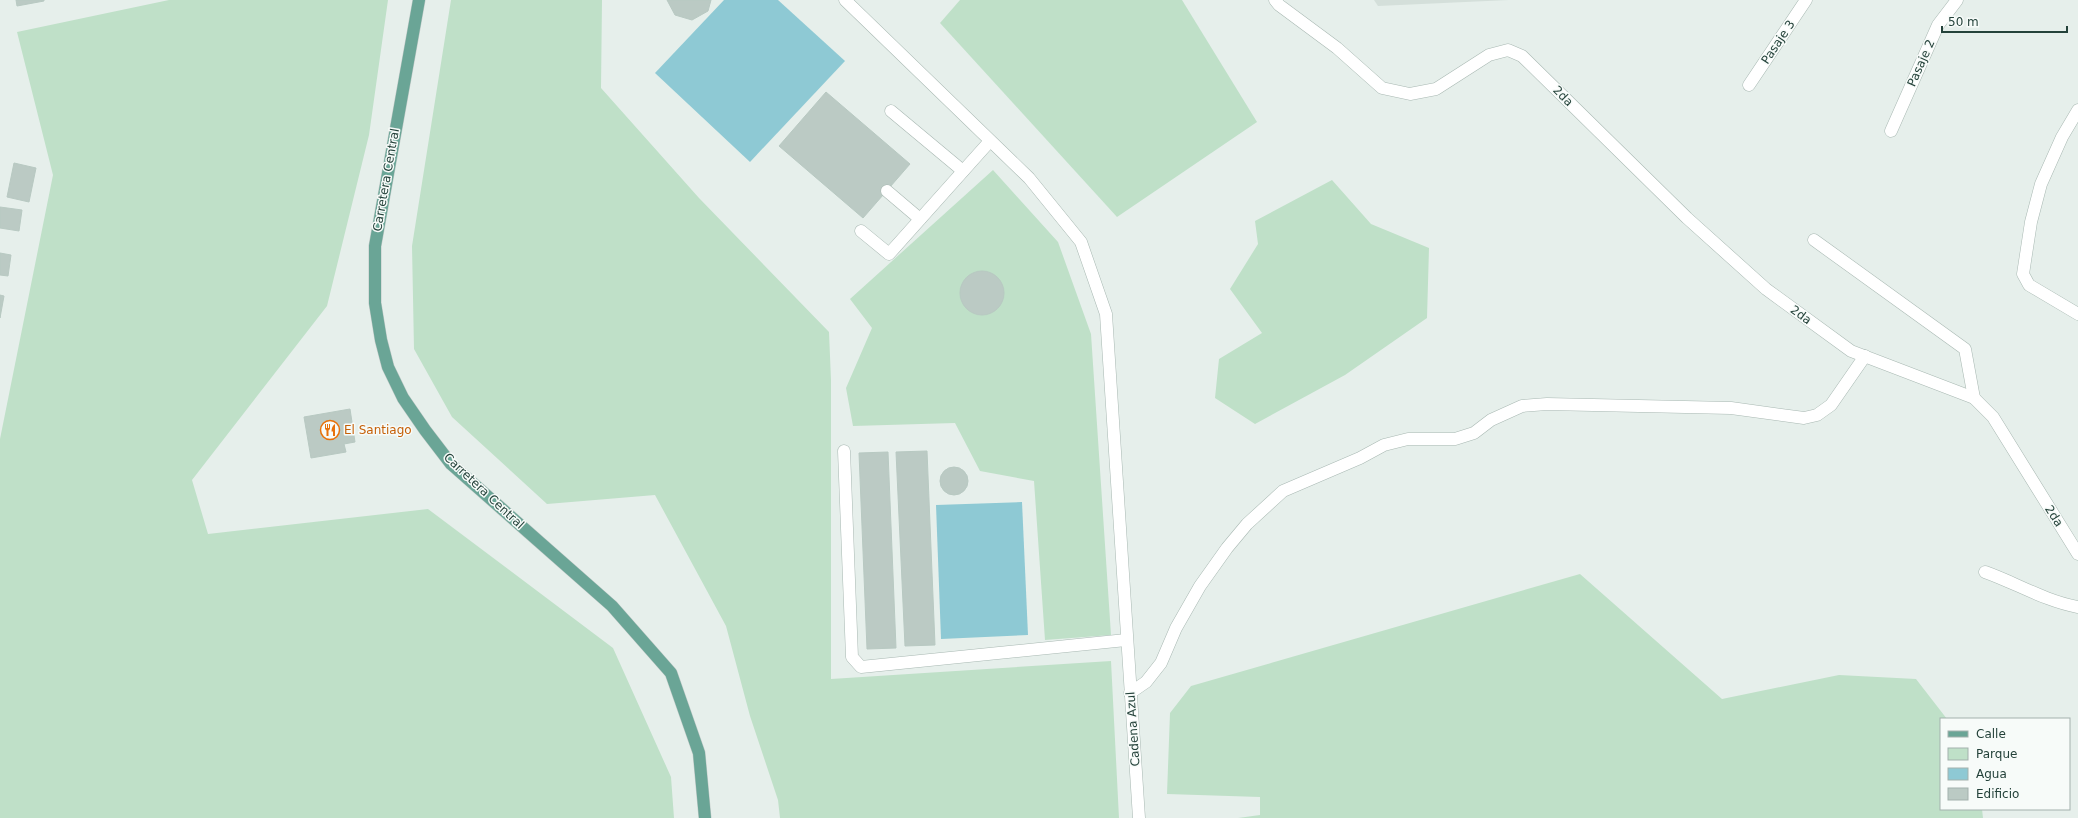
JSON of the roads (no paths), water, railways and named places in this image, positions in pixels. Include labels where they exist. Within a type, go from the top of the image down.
[{"type":"main road","name":"Carretera Central","points":[[418,0],[375,246],[375,303],[381,340],[388,368],[424,430],[451,464],[612,606],[671,673],[700,753],[705,818]]},
{"type":"street","name":"Cadena Azul","points":[[845,0],[1029,178],[1081,242],[1106,314],[1126,640],[1139,818]]},
{"type":"street","name":"2da","points":[[1275,0],[1279,5],[1337,48],[1382,88],[1410,94],[1436,89],[1488,55],[1508,50],[1522,56],[1686,218],[1766,289],[1851,351],[1974,398],[1993,417],[2078,554]]},
{"type":"street","name":"Pasaje 3","points":[[1749,85],[1806,0]]},
{"type":"street","name":"Pasaje 2","points":[[1891,131],[1938,25],[1957,0]]},
{"type":"street","points":[[2078,110],[2062,137],[2041,184],[2027,244],[2023,274],[2029,285],[2078,314]]},
{"type":"street","points":[[891,111],[963,171]]},
{"type":"street","points":[[861,231],[889,254],[990,140]]},
{"type":"street","points":[[887,191],[920,219]]},
{"type":"street","points":[[1814,240],[1965,349],[1974,398]]},
{"type":"street","points":[[1130,693],[1146,682],[1161,663],[1176,628],[1200,586],[1247,524],[1284,491],[1360,458],[1384,445],[1408,440],[1455,439],[1474,433],[1491,420],[1522,406],[1547,404],[1731,408],[1804,418],[1817,415],[1831,405],[1865,356]]},
{"type":"street","points":[[844,451],[852,657],[861,667],[1126,640]]},
{"type":"street","points":[[1985,572],[2010,581],[2034,594],[2078,607]]},
{"type":"water","points":[[724,0],[778,0],[845,61],[750,162],[655,73]]},
{"type":"water","points":[[1022,502],[1028,635],[941,639],[936,505]]},
{"type":"place","name":"El Santiago","points":[[330,430]]}]
